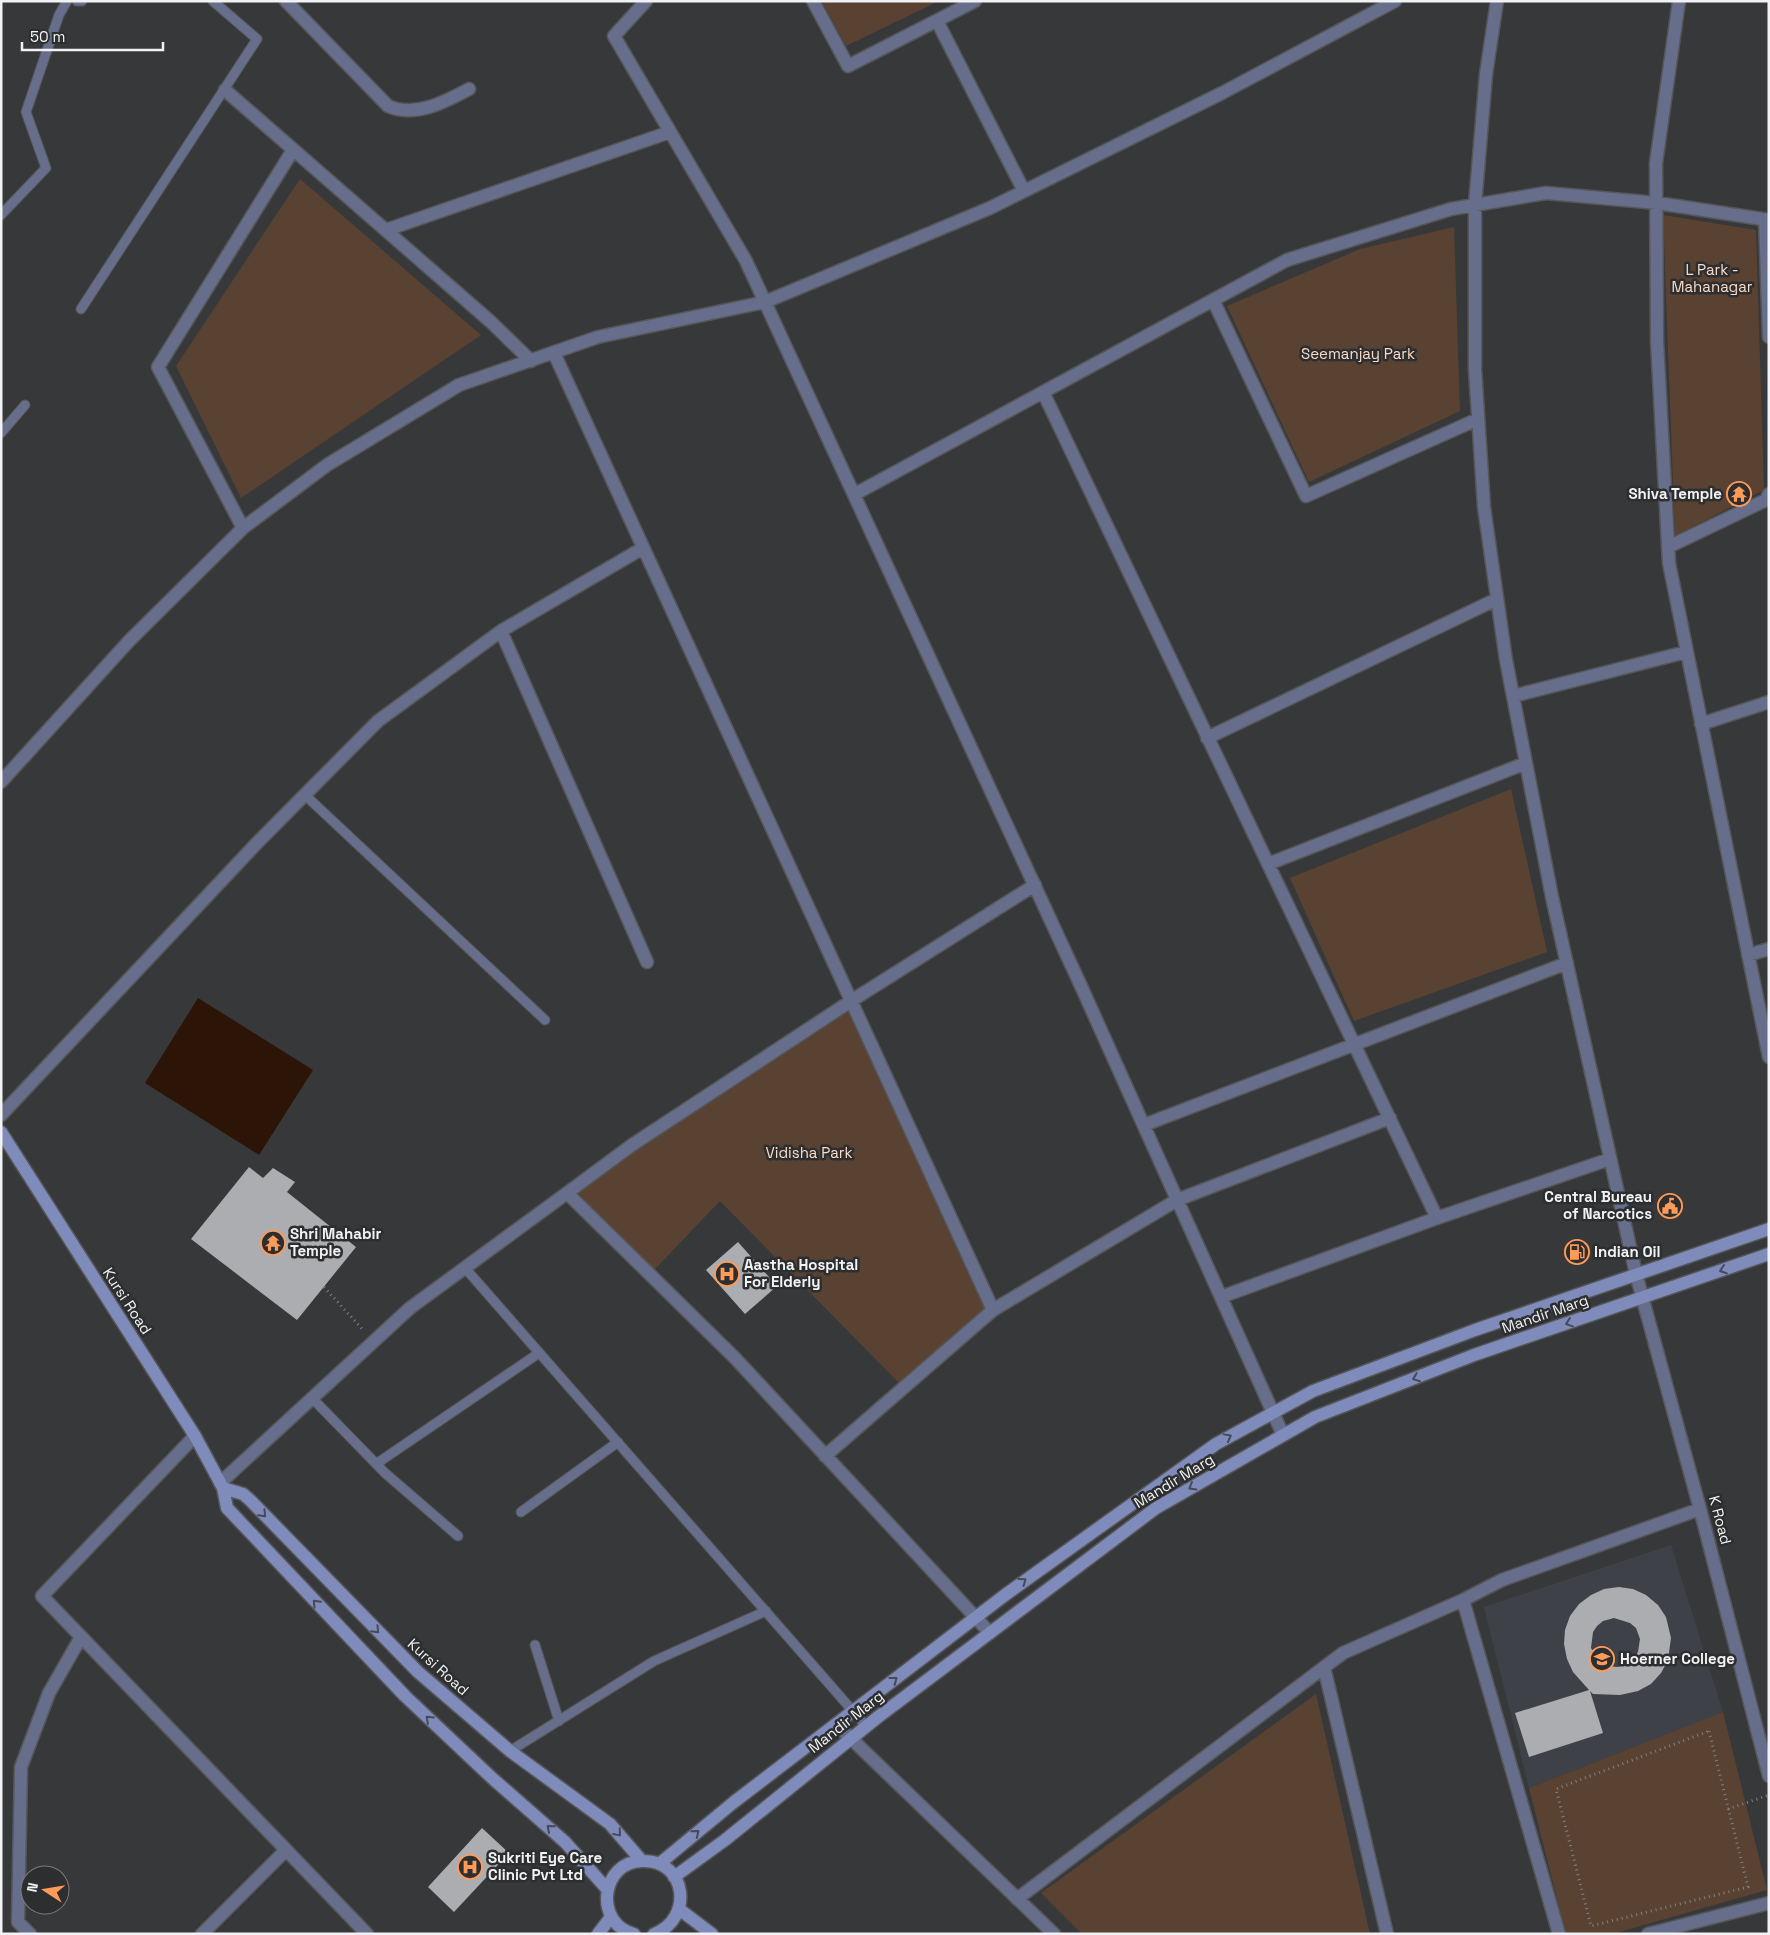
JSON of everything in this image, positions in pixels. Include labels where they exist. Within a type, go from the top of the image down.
[{"type":"main road","name":"Kursi Road","points":[[1,1132],[195,1436],[222,1485],[227,1508],[405,1696],[492,1778],[565,1842],[607,1889]]},
{"type":"main road","points":[[659,1864],[734,1802],[975,1618],[1216,1444],[1313,1391],[1475,1330],[1769,1229]]},
{"type":"main road","name":"Mandir Marg","points":[[674,1877],[725,1840],[866,1726],[1156,1508],[1283,1435],[1315,1417],[1456,1362],[1769,1254]]},
{"type":"main road","name":"Kursi Road","points":[[222,1485],[243,1494],[250,1500],[418,1672],[510,1751],[610,1824],[641,1860]]},
{"type":"main road","points":[[634,1934],[619,1926],[611,1917],[606,1899],[607,1889],[614,1875],[626,1865],[641,1860],[659,1864],[674,1877],[680,1892],[679,1909],[675,1918],[660,1933]]},
{"type":"main road","points":[[679,1909],[712,1934]]},
{"type":"main road","points":[[598,1934],[611,1917]]},
{"type":"street","points":[[286,1],[388,106],[415,111],[442,102],[469,89]]},
{"type":"street","points":[[646,1],[614,36],[746,261],[1035,884],[1283,1435]]},
{"type":"street","points":[[813,1],[848,66],[975,1]]},
{"type":"street","points":[[1,782],[129,641],[243,528],[327,465],[459,385],[598,338],[765,302],[990,208],[1222,93],[1395,1]]},
{"type":"street","name":"K Road","points":[[1497,1],[1486,74],[1475,205],[1475,369],[1484,507],[1497,599],[1513,696],[1567,963],[1636,1274],[1700,1509],[1769,1776]]},
{"type":"street","points":[[1679,1],[1656,163],[1657,341],[1669,563],[1769,1057]]},
{"type":"street","points":[[937,21],[1024,191]]},
{"type":"street","points":[[225,90],[491,322],[531,361]]},
{"type":"street","points":[[386,230],[670,132]]},
{"type":"street","points":[[243,528],[158,367],[293,150]]},
{"type":"street","points":[[855,494],[1287,260],[1451,209],[1546,193],[1656,203],[1767,220],[1769,336]]},
{"type":"street","points":[[1213,300],[1306,496],[1478,420]]},
{"type":"street","points":[[554,353],[993,1310]]},
{"type":"street","points":[[1043,392],[1436,1218]]},
{"type":"street","points":[[1668,547],[1766,500],[1769,494]]},
{"type":"street","points":[[1,1115],[305,795],[378,721],[501,631],[643,548]]},
{"type":"street","points":[[1208,738],[1497,599]]},
{"type":"street","points":[[501,631],[647,962]]},
{"type":"street","points":[[1513,696],[1686,652]]},
{"type":"street","points":[[1701,724],[1769,702]]},
{"type":"street","points":[[1268,864],[1526,763]]},
{"type":"street","points":[[222,1485],[311,1397],[410,1308],[632,1145],[851,1001],[1035,884]]},
{"type":"street","points":[[1748,955],[1769,948]]},
{"type":"street","points":[[1144,1125],[1567,963]]},
{"type":"street","points":[[825,1456],[993,1310],[1177,1200],[1390,1118]]},
{"type":"street","points":[[1221,1297],[1436,1218],[1610,1159]]},
{"type":"street","points":[[567,1192],[735,1358],[990,1633]]},
{"type":"street","points":[[195,1436],[42,1596],[367,1934]]},
{"type":"street","points":[[1017,1899],[1342,1652],[1463,1600],[1502,1580],[1700,1509]]},
{"type":"street","points":[[1463,1600],[1559,1934]]},
{"type":"street","points":[[30,1934],[18,1922],[21,1767],[49,1692],[81,1637]]},
{"type":"street","points":[[1324,1667],[1387,1934]]},
{"type":"street","points":[[836,1724],[1054,1934]]},
{"type":"street","points":[[202,1934],[286,1850]]},
{"type":"street","points":[[1648,1934],[1769,1903]]},
{"type":"lane","points":[[1,215],[46,168],[26,112],[60,15],[67,1]]},
{"type":"lane","points":[[77,1],[82,1]]},
{"type":"lane","points":[[81,309],[257,39],[213,1]]},
{"type":"lane","points":[[1,433],[25,405]]},
{"type":"lane","points":[[305,795],[545,1020]]},
{"type":"lane","points":[[465,1268],[866,1726]]},
{"type":"lane","points":[[376,1464],[539,1353]]},
{"type":"lane","points":[[311,1397],[376,1464],[458,1536]]},
{"type":"lane","points":[[521,1512],[618,1442]]},
{"type":"lane","points":[[510,1751],[654,1661],[766,1611]]},
{"type":"lane","points":[[535,1645],[559,1721]]},
{"type":"path","points":[[324,1286],[374,1341]]},
{"type":"path","points":[[1709,1731],[1728,1809],[1748,1887],[1591,1926],[1556,1790],[1709,1731]]},
{"type":"path","points":[[1728,1809],[1769,1795]]},
{"type":"shaded area","points":[[198,998],[313,1070],[259,1155],[145,1083]]},
{"type":"shaded area","name":"Hoerner College","points":[[1671,1545],[1723,1712],[1529,1788],[1484,1607]]},
{"type":"green space","points":[[822,1],[939,1],[846,46]]},
{"type":"green space","points":[[300,179],[481,335],[241,498],[176,366]]},
{"type":"green space","name":"L Park - Mahanagar","points":[[1663,215],[1756,230],[1764,490],[1675,536]]},
{"type":"green space","name":"Seemanjay Park","points":[[1454,227],[1460,411],[1309,482],[1227,306],[1360,249]]},
{"type":"green space","points":[[1511,789],[1547,952],[1354,1021],[1290,878]]},
{"type":"green space","name":"Vidisha Park","points":[[849,1009],[986,1310],[899,1383],[720,1201],[654,1270],[577,1194],[648,1142]]},
{"type":"green space","points":[[1316,1694],[1370,1934],[1082,1934],[1041,1893]]},
{"type":"green space","points":[[1723,1712],[1767,1890],[1612,1934],[1566,1934],[1529,1788]]},
{"type":"building","name":"Shiva Temple","points":[[1743,482],[1751,497],[1732,506],[1727,490]]},
{"type":"building","name":"Shri Mahabir Temple","points":[[249,1167],[263,1178],[273,1168],[295,1182],[287,1192],[356,1247],[297,1320],[191,1239]]},
{"type":"building","points":[[738,1242],[777,1286],[745,1314],[706,1270]]},
{"type":"building","points":[[1619,1587],[1633,1589],[1646,1595],[1658,1605],[1666,1617],[1671,1638],[1668,1660],[1661,1673],[1651,1684],[1638,1691],[1620,1695],[1593,1694],[1590,1691],[1603,1733],[1529,1757],[1515,1713],[1589,1690],[1573,1672],[1567,1659],[1564,1644],[1565,1630],[1570,1616],[1579,1604],[1591,1595],[1604,1589]],"holes":[[[1614,1618],[1630,1623],[1636,1628],[1640,1639],[1638,1652],[1634,1658],[1627,1664],[1618,1667],[1606,1666],[1599,1662],[1591,1648],[1593,1632],[1597,1626],[1603,1621]]]},
{"type":"building","points":[[482,1828],[509,1853],[454,1912],[428,1887]]},
{"type":"place","name":"Shiva Temple","points":[[1739,494]]},
{"type":"place","name":"Central Bureau of Narcotics","points":[[1670,1206]]},
{"type":"place","name":"Shri Mahabir Temple","points":[[273,1243]]},
{"type":"place","name":"Indian Oil","points":[[1577,1252]]},
{"type":"place","name":"Aastha Hospital For Elderly","points":[[727,1274]]},
{"type":"place","name":"Hoerner College","points":[[1602,1659]]},
{"type":"place","name":"Sukriti Eye Care Clinic Pvt Ltd","points":[[470,1867]]}]
